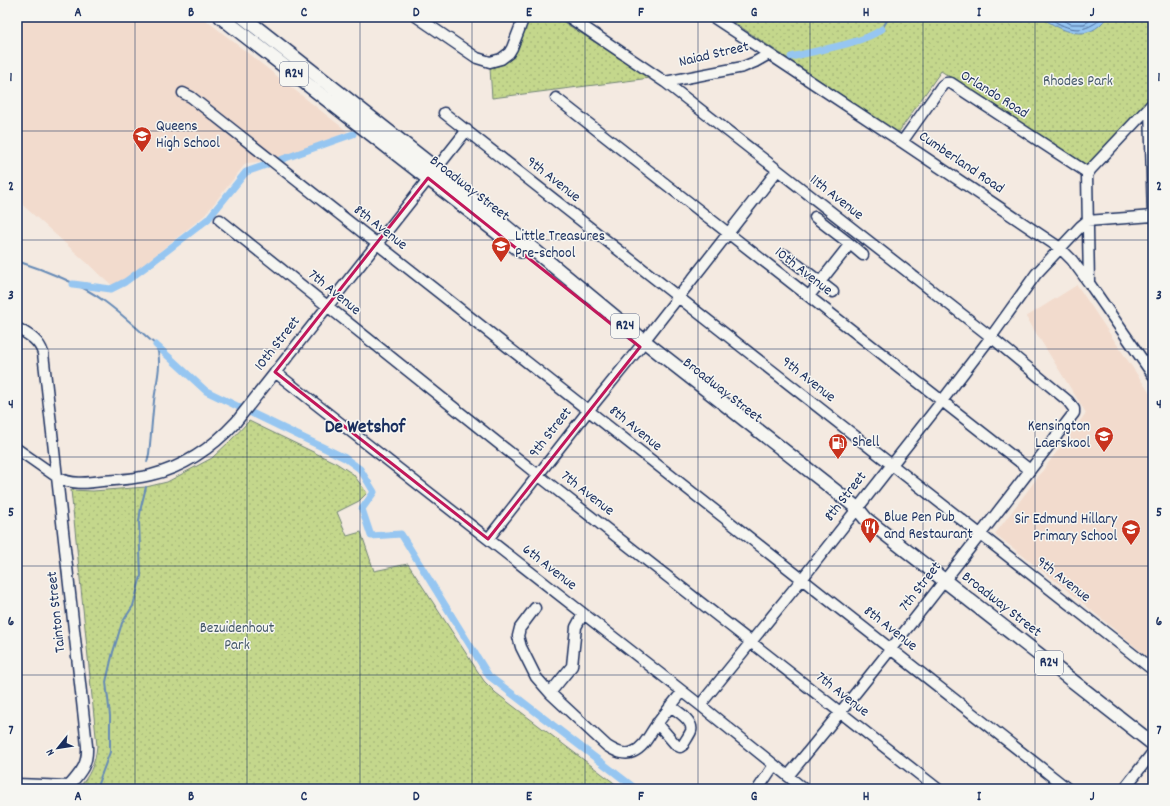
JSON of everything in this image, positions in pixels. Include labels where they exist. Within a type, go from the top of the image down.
[{"type":"main road","name":"Broadway Street","points":[[221,17],[432,173]]},
{"type":"main road","name":"Broadway Street","points":[[243,17],[642,344],[1153,744]]},
{"type":"street","points":[[417,17],[477,58],[490,62],[501,59],[509,53],[524,17]]},
{"type":"street","name":"11th Avenue","points":[[569,17],[665,82],[991,337],[1071,403],[1074,413]]},
{"type":"street","name":"Cumberland Road","points":[[713,17],[1060,248],[1072,260],[1089,283],[1153,375]]},
{"type":"street","name":"Naiad Street","points":[[665,82],[743,66],[755,62],[769,54]]},
{"type":"street","name":"Orlando Road","points":[[902,142],[941,86],[946,83],[951,83],[1088,173]]},
{"type":"street","name":"8th Avenue","points":[[183,93],[377,244],[1068,789]]},
{"type":"street","name":"10th Avenue","points":[[556,98],[1030,470]]},
{"type":"street","points":[[1089,283],[1086,182],[1088,173],[1152,105]]},
{"type":"street","points":[[1087,221],[1153,217],[1152,105]]},
{"type":"street","name":"9th Avenue","points":[[444,113],[1153,670]]},
{"type":"street","name":"10th Street","points":[[58,477],[64,481],[73,483],[137,478],[166,470],[189,460],[208,448],[226,432],[246,410],[466,130]]},
{"type":"street","name":"9th Street","points":[[488,539],[588,410],[778,171]]},
{"type":"street","points":[[815,217],[863,255]]},
{"type":"street","name":"7th Avenue","points":[[220,220],[327,307],[938,789]]},
{"type":"street","name":"8th Street","points":[[700,706],[942,401],[991,337],[1036,274],[1087,221]]},
{"type":"street","points":[[809,296],[850,244]]},
{"type":"street","points":[[785,255],[833,292]]},
{"type":"street","name":"Tainton Street","points":[[17,328],[36,340],[43,353],[58,477],[87,751],[86,762],[82,770],[68,787]]},
{"type":"street","name":"6th Avenue","points":[[275,372],[804,789]]},
{"type":"street","name":"7th Street","points":[[788,776],[841,713],[945,581],[1074,413]]},
{"type":"street","points":[[17,449],[58,477]]},
{"type":"street","points":[[535,608],[520,628],[518,636],[521,647],[536,677],[550,693],[601,741],[615,751],[624,753],[633,752],[644,743],[657,723],[682,692]]},
{"type":"street","points":[[550,693],[572,666],[576,627],[583,614]]},
{"type":"street","points":[[657,723],[676,745],[680,747],[683,746],[692,730],[690,722],[670,706]]},
{"type":"street","points":[[1124,789],[1153,752]]},
{"type":"street","points":[[758,789],[774,765]]},
{"type":"street","points":[[17,784],[68,787]]},
{"type":"highlighted area","points":[[428,178],[640,347],[488,539],[275,372]]},
{"type":"shaded area","name":"Queens High School","points":[[17,17],[202,17],[348,132],[279,158],[269,150],[259,162],[246,163],[205,215],[115,288],[17,200]]},
{"type":"shaded area","name":"Kensington Laerskool","points":[[1077,285],[1153,398],[1153,662],[1072,594],[995,534],[1086,413],[1026,317]]},
{"type":"green space","points":[[528,17],[556,17],[650,78],[492,98],[490,68],[501,65],[514,54]]},
{"type":"green space","name":"Rhodes Park","points":[[726,17],[1153,17],[1153,95],[1088,166],[941,71],[898,133]]},
{"type":"green space","name":"Bezuidenhout Park","points":[[249,421],[336,463],[353,474],[367,493],[359,501],[337,512],[347,536],[361,532],[374,571],[408,564],[484,681],[496,693],[622,789],[78,789],[86,779],[91,769],[95,759],[97,746],[71,490],[93,491],[146,487],[167,482],[212,458]]},
{"type":"water","points":[[1041,17],[1107,17],[1100,25],[1092,30],[1084,33],[1075,33],[1058,27]]},
{"type":"waterway","points":[[882,29],[889,17]]},
{"type":"waterway","points":[[791,57],[851,43],[863,39],[882,29]]},
{"type":"waterway","points":[[280,160],[353,134]]},
{"type":"waterway","points":[[73,284],[111,289],[125,282],[208,219],[246,172],[266,165]]},
{"type":"waterway","points":[[17,261],[62,278],[95,295],[117,311],[156,345],[159,366],[147,462]]},
{"type":"waterway","points":[[156,345],[206,391],[345,458],[360,469],[374,492],[362,509],[371,536],[401,534],[489,676],[636,789]]},
{"type":"waterway","points":[[96,789],[110,752],[110,716],[106,682],[122,623],[133,606],[141,576],[139,522],[146,487]]},
{"type":"place","name":"Queens High School","points":[[142,153]]},
{"type":"place","name":"Little Treasures Pre-school","points":[[501,263]]},
{"type":"place","name":"Kensington Laerskool","points":[[1104,453]]},
{"type":"place","name":"Shell","points":[[838,460]]},
{"type":"place","name":"Blue Pen Pub and Restaurant","points":[[870,544]]},
{"type":"place","name":"Sir Edmund Hillary Primary School","points":[[1131,546]]},
{"type":"district","name":"De Wetshof","points":[[365,428]]}]
